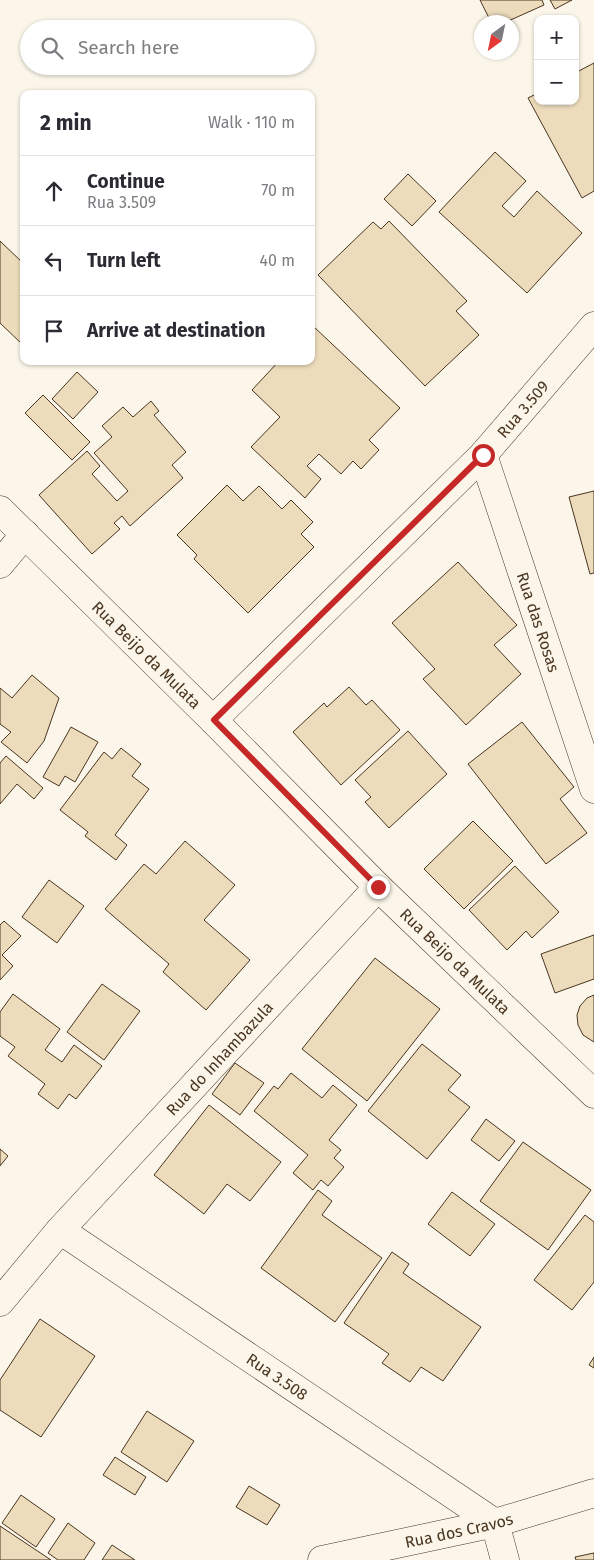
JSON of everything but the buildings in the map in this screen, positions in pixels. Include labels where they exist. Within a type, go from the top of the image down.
[{"type":"street","name":"Rua 3.509","points":[[214,720],[483,455],[594,326]]},
{"type":"street","name":"Rua das Rosas","points":[[483,455],[594,789]]},
{"type":"street","name":"Rua Beijo da Mulata","points":[[0,510],[214,720],[378,887],[594,1094]]},
{"type":"street","points":[[0,564],[25,534]]},
{"type":"street","name":"Rua do Inhambazula","points":[[0,1302],[60,1230],[378,887]]},
{"type":"street","name":"Rua 3.508","points":[[60,1230],[495,1523]]},
{"type":"street","name":"Rua dos Cravos","points":[[322,1560],[495,1523],[594,1493]]},
{"type":"street","points":[[495,1523],[505,1560]]},
{"type":"route","points":[[378,887],[214,720],[483,455]]}]
